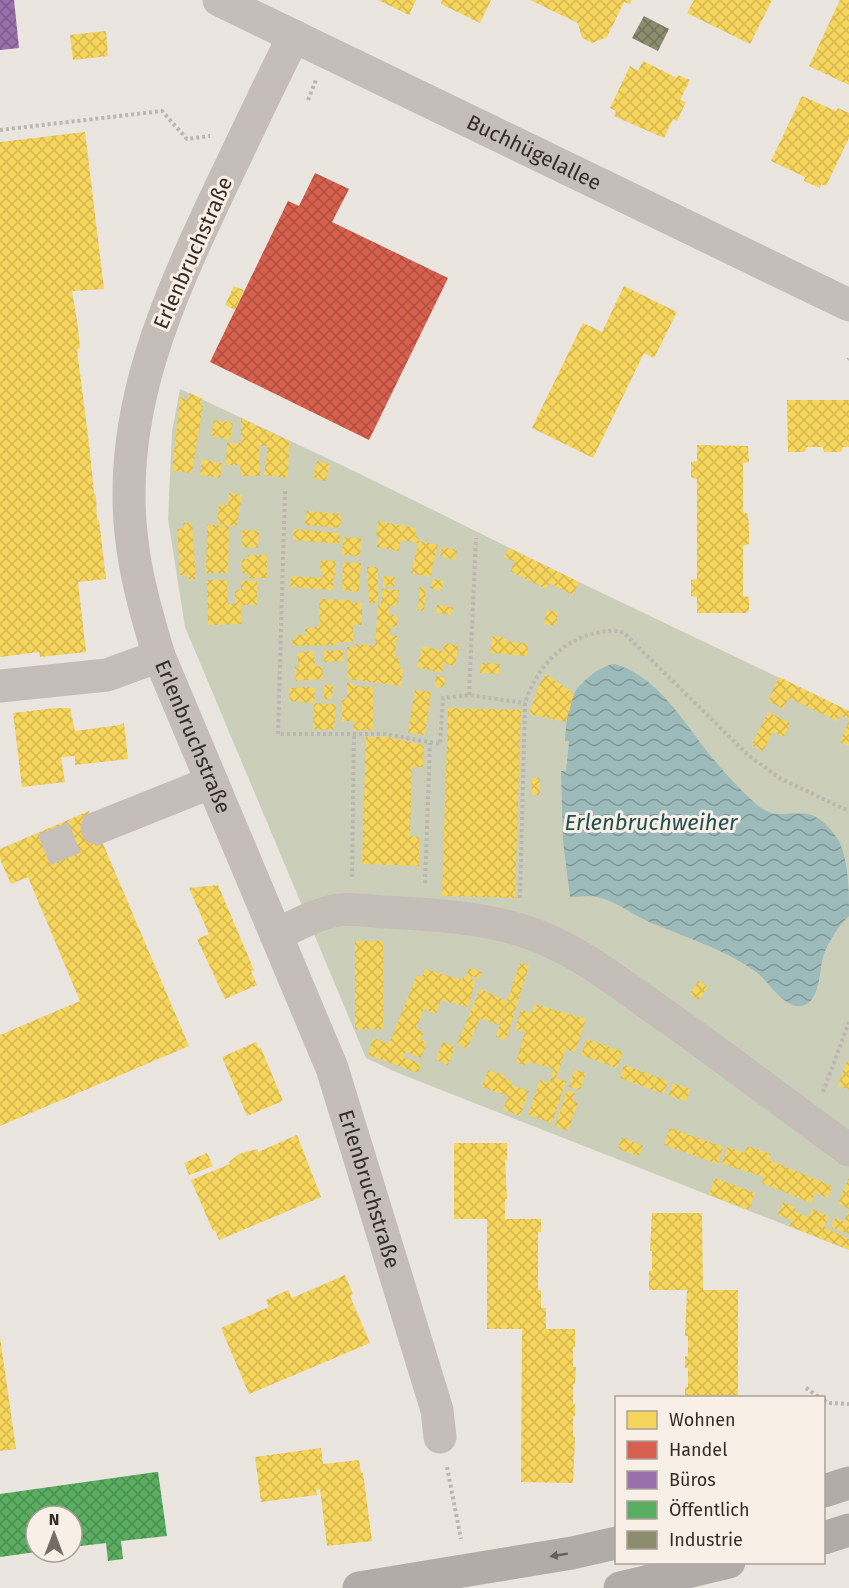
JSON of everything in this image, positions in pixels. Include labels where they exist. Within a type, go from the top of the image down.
[{"type":"main road","points":[[825,1491],[849,1483]]},
{"type":"main road","points":[[825,1538],[849,1530]]},
{"type":"main road","points":[[359,1588],[572,1553],[615,1543]]},
{"type":"main road","points":[[620,1588],[725,1564]]},
{"type":"street","name":"Buchhügelallee","points":[[219,0],[849,305]]},
{"type":"street","name":"Erlenbruchstraße","points":[[294,36],[186,260],[153,344],[135,422],[130,474],[130,532],[140,590],[159,656],[332,1068],[437,1410],[440,1437]]},
{"type":"street","points":[[0,686],[107,675],[159,656]]},
{"type":"street","points":[[97,828],[212,782]]},
{"type":"street","points":[[276,934],[322,914],[340,909],[424,914],[519,929],[557,944],[606,973],[734,1064],[849,1150]]},
{"type":"path","points":[[0,130],[162,111],[187,139],[247,132]]},
{"type":"path","points":[[285,491],[278,734],[385,734],[440,744],[443,698],[469,695],[525,704]]},
{"type":"path","points":[[469,695],[477,538]]},
{"type":"path","points":[[519,929],[525,704],[539,672],[548,660],[560,650],[589,635],[606,631],[621,631],[749,756],[781,779],[849,811]]},
{"type":"path","points":[[352,910],[354,734]]},
{"type":"path","points":[[424,914],[430,743]]},
{"type":"path","points":[[811,1123],[849,1022]]},
{"type":"path","points":[[806,1389],[817,1396]]},
{"type":"path","points":[[825,1401],[828,1403],[849,1404]]},
{"type":"path","points":[[440,1437],[462,1540]]},
{"type":"green space","points":[[180,389],[849,711],[849,1250],[398,1073],[366,1058],[185,627],[168,519],[172,432]]},
{"type":"water","name":"Erlenbruchweiher","points":[[615,664],[630,670],[655,688],[724,771],[756,804],[769,812],[813,815],[826,824],[839,841],[847,868],[849,916],[828,944],[822,960],[817,989],[805,1005],[791,1004],[778,995],[755,971],[716,949],[647,921],[604,899],[591,896],[570,897],[563,841],[561,771],[566,771],[569,741],[565,741],[568,711],[574,694],[581,684],[597,671]]},
{"type":"building: Wohnen","points":[[378,0],[416,0],[409,15]]},
{"type":"building: Wohnen","points":[[442,0],[491,0],[480,23],[441,4]]},
{"type":"building: Wohnen","points":[[530,0],[632,0],[630,4],[624,2],[607,37],[592,43],[582,38],[578,23]]},
{"type":"building: Wohnen","points":[[694,0],[772,0],[750,44],[687,13]]},
{"type":"building: Wohnen","points":[[840,0],[849,0],[849,85],[809,66]]},
{"type":"building: Wohnen","points":[[106,31],[108,56],[73,60],[70,35]]},
{"type":"building: Wohnen","points":[[643,61],[677,78],[678,75],[690,80],[680,100],[686,102],[677,121],[673,119],[664,138],[614,116],[616,111],[610,108],[630,66],[638,71]]},
{"type":"building: Wohnen","points":[[802,96],[836,111],[838,108],[849,113],[849,138],[826,186],[821,184],[820,188],[804,181],[805,177],[771,161]]},
{"type":"building: Wohnen","points":[[85,132],[104,289],[72,291],[78,327],[80,348],[77,350],[96,496],[97,520],[99,520],[106,579],[78,582],[86,652],[40,657],[39,652],[0,657],[0,142]]},
{"type":"building: Wohnen","points":[[234,286],[244,290],[235,310],[225,305]]},
{"type":"building: Wohnen","points":[[624,286],[677,312],[654,358],[644,353],[593,458],[532,428],[583,323],[602,332]]},
{"type":"building: Wohnen","points":[[190,393],[203,399],[200,405],[203,406],[192,473],[172,471],[180,397],[187,400]]},
{"type":"building: Wohnen","points":[[787,400],[849,400],[849,447],[843,447],[841,452],[824,452],[823,447],[807,447],[805,452],[788,452]]},
{"type":"building: Wohnen","points":[[241,418],[289,441],[288,478],[264,475],[268,446],[259,446],[260,476],[241,476],[240,465],[226,465],[227,443],[241,443]]},
{"type":"building: Wohnen","points":[[214,420],[233,423],[230,440],[211,436]]},
{"type":"building: Wohnen","points":[[697,445],[748,446],[749,462],[743,463],[743,512],[748,514],[749,529],[749,544],[743,546],[743,596],[749,597],[749,611],[746,613],[697,613],[697,597],[691,596],[691,580],[697,579],[697,479],[691,477],[691,462],[697,461]]},
{"type":"building: Wohnen","points":[[202,460],[222,463],[220,478],[200,475]]},
{"type":"building: Wohnen","points":[[317,461],[330,464],[326,481],[313,478]]},
{"type":"building: Wohnen","points":[[229,493],[242,495],[237,526],[217,523],[219,504],[228,505]]},
{"type":"building: Wohnen","points":[[307,511],[341,514],[340,528],[305,525]]},
{"type":"building: Wohnen","points":[[378,521],[416,528],[415,536],[419,537],[418,541],[438,545],[430,577],[411,573],[418,543],[401,540],[399,551],[377,547]]},
{"type":"building: Wohnen","points":[[183,523],[192,523],[196,579],[188,579],[187,575],[180,575],[177,529],[184,528]]},
{"type":"building: Wohnen","points":[[207,525],[229,525],[228,573],[206,573]]},
{"type":"building: Wohnen","points":[[294,529],[340,533],[339,544],[293,540]]},
{"type":"building: Wohnen","points":[[242,530],[259,531],[258,548],[241,547]]},
{"type":"building: Wohnen","points":[[343,537],[361,538],[360,556],[342,555]]},
{"type":"building: Wohnen","points":[[442,547],[457,550],[455,560],[440,556]]},
{"type":"building: Wohnen","points":[[509,548],[579,582],[573,595],[549,583],[546,589],[510,571],[515,562],[504,557]]},
{"type":"building: Wohnen","points":[[248,555],[267,555],[267,578],[248,578],[248,573],[241,573],[242,559],[248,559]]},
{"type":"building: Wohnen","points":[[321,560],[336,561],[333,590],[290,587],[291,576],[322,578]]},
{"type":"building: Wohnen","points":[[343,562],[361,563],[359,592],[342,590]]},
{"type":"building: Wohnen","points":[[367,567],[378,567],[378,603],[369,603]]},
{"type":"building: Wohnen","points":[[384,576],[395,577],[394,587],[383,586]]},
{"type":"building: Wohnen","points":[[433,579],[444,581],[441,591],[430,588]]},
{"type":"building: Wohnen","points":[[207,580],[227,580],[228,604],[235,604],[235,590],[241,590],[241,581],[257,581],[257,605],[241,605],[242,624],[208,625]]},
{"type":"building: Wohnen","points":[[420,587],[426,588],[424,611],[418,610]]},
{"type":"building: Wohnen","points":[[382,589],[399,590],[397,606],[390,606],[389,615],[398,616],[397,627],[391,626],[390,635],[397,636],[395,658],[400,658],[399,668],[403,669],[401,686],[348,679],[347,647],[355,647],[355,644],[375,646],[378,605],[381,605]]},
{"type":"building: Wohnen","points":[[319,599],[362,602],[362,625],[353,625],[353,642],[338,642],[338,645],[293,646],[292,639],[296,639],[296,635],[305,635],[305,629],[320,626]]},
{"type":"building: Wohnen","points":[[437,605],[453,607],[452,615],[436,613]]},
{"type":"building: Wohnen","points":[[547,610],[558,612],[556,626],[544,624]]},
{"type":"building: Wohnen","points":[[492,636],[506,638],[506,641],[528,644],[527,656],[490,653]]},
{"type":"building: Wohnen","points":[[445,643],[459,646],[455,666],[444,663],[442,673],[417,667],[423,646],[443,651]]},
{"type":"building: Wohnen","points":[[343,650],[343,661],[324,662],[324,651]]},
{"type":"building: Wohnen","points":[[314,651],[315,666],[322,666],[323,679],[296,681],[295,667],[299,667],[297,653]]},
{"type":"building: Wohnen","points":[[481,663],[500,664],[499,674],[480,673]]},
{"type":"building: Wohnen","points":[[546,674],[574,694],[566,722],[529,714],[539,685]]},
{"type":"building: Wohnen","points":[[436,676],[445,678],[444,688],[435,687]]},
{"type":"building: Wohnen","points":[[779,677],[849,711],[849,719],[840,715],[837,721],[789,698],[783,709],[768,701]]},
{"type":"building: Wohnen","points":[[347,683],[354,683],[354,686],[373,687],[373,730],[353,730],[354,721],[342,721],[342,699],[347,699]]},
{"type":"building: Wohnen","points":[[324,685],[333,685],[332,699],[324,699]]},
{"type":"building: Wohnen","points":[[290,688],[315,688],[314,703],[289,701]]},
{"type":"building: Wohnen","points":[[415,690],[431,692],[425,735],[408,733]]},
{"type":"building: Wohnen","points":[[314,703],[336,704],[334,730],[313,729]]},
{"type":"building: Wohnen","points":[[70,708],[75,731],[124,723],[128,759],[75,765],[75,756],[61,757],[65,782],[22,787],[13,713]]},
{"type":"building: Wohnen","points":[[448,708],[521,710],[515,898],[442,896]]},
{"type":"building: Wohnen","points":[[768,712],[790,723],[784,737],[773,732],[763,751],[752,745]]},
{"type":"building: Wohnen","points":[[849,720],[849,746],[840,742]]},
{"type":"building: Wohnen","points":[[366,737],[387,737],[424,745],[423,767],[412,767],[410,836],[419,837],[419,866],[362,864]]},
{"type":"building: Wohnen","points":[[532,778],[540,778],[540,795],[532,795]]},
{"type":"building: Wohnen","points":[[89,811],[189,1046],[0,1126],[0,1035],[80,1001],[28,877],[11,884],[0,859],[0,849]]},
{"type":"building: Wohnen","points":[[218,885],[254,970],[251,971],[257,985],[225,999],[197,939],[209,934],[189,888]]},
{"type":"building: Wohnen","points":[[355,941],[383,941],[383,1029],[355,1029]]},
{"type":"building: Wohnen","points":[[520,963],[529,966],[506,1040],[496,1037],[505,1006],[498,1025],[480,1018],[467,1049],[457,1044],[480,989],[507,1001]]},
{"type":"building: Wohnen","points":[[469,968],[482,972],[479,979],[472,976],[471,979],[475,981],[469,1007],[441,1000],[436,1014],[424,1009],[416,1029],[424,1032],[420,1040],[427,1042],[421,1058],[405,1052],[403,1057],[421,1064],[418,1073],[368,1055],[373,1038],[389,1044],[417,975],[422,977],[425,969],[462,980],[466,977]]},
{"type":"building: Wohnen","points":[[698,981],[708,987],[699,1000],[690,994]]},
{"type":"building: Wohnen","points":[[534,1004],[586,1019],[575,1052],[566,1049],[556,1078],[566,1081],[552,1123],[528,1115],[540,1080],[550,1083],[553,1069],[531,1062],[524,1065],[516,1062],[525,1032],[515,1029],[521,1010],[532,1013]]},
{"type":"building: Wohnen","points":[[587,1039],[623,1052],[617,1068],[581,1055]]},
{"type":"building: Wohnen","points":[[256,1042],[259,1049],[261,1048],[283,1101],[247,1116],[222,1057]]},
{"type":"building: Wohnen","points":[[443,1042],[455,1047],[448,1065],[436,1060]]},
{"type":"building: Wohnen","points":[[847,1061],[849,1061],[849,1090],[838,1085]]},
{"type":"building: Wohnen","points":[[624,1065],[668,1081],[664,1094],[620,1078]]},
{"type":"building: Wohnen","points":[[488,1070],[506,1076],[505,1079],[512,1081],[511,1085],[529,1091],[520,1116],[503,1109],[508,1096],[482,1087]]},
{"type":"building: Wohnen","points":[[574,1070],[586,1073],[580,1090],[569,1087]]},
{"type":"building: Wohnen","points":[[673,1083],[690,1089],[686,1101],[669,1096]]},
{"type":"building: Wohnen","points":[[567,1090],[575,1093],[573,1101],[578,1103],[568,1131],[555,1126]]},
{"type":"building: Wohnen","points":[[670,1128],[723,1147],[718,1164],[664,1145]]},
{"type":"building: Wohnen","points":[[297,1135],[321,1197],[219,1240],[191,1180],[230,1164],[229,1162],[239,1154],[258,1149],[258,1152]]},
{"type":"building: Wohnen","points":[[622,1137],[643,1146],[639,1156],[618,1149]]},
{"type":"building: Wohnen","points":[[454,1143],[507,1143],[505,1219],[541,1219],[541,1232],[538,1232],[538,1290],[541,1290],[541,1308],[546,1308],[546,1329],[575,1329],[573,1483],[521,1482],[522,1329],[487,1329],[487,1219],[454,1219]]},
{"type":"building: Wohnen","points":[[747,1146],[771,1154],[769,1160],[832,1186],[828,1198],[815,1193],[811,1203],[762,1183],[764,1177],[722,1164],[727,1147],[745,1153]]},
{"type":"building: Wohnen","points":[[207,1153],[213,1166],[189,1175],[184,1163]]},
{"type":"building: Wohnen","points":[[849,1177],[849,1209],[838,1204]]},
{"type":"building: Wohnen","points":[[715,1178],[755,1193],[749,1210],[709,1195]]},
{"type":"building: Wohnen","points":[[783,1202],[796,1208],[795,1212],[809,1217],[812,1209],[829,1216],[824,1227],[849,1239],[849,1250],[789,1226],[792,1220],[778,1215]]},
{"type":"building: Wohnen","points":[[849,1210],[849,1234],[831,1227],[835,1218],[844,1222]]},
{"type":"building: Wohnen","points":[[652,1213],[702,1213],[703,1290],[738,1290],[738,1396],[685,1396],[685,1387],[688,1387],[688,1368],[685,1368],[685,1356],[688,1356],[688,1336],[685,1336],[687,1290],[649,1290],[649,1271],[652,1271],[652,1251],[650,1251]]},
{"type":"building: Wohnen","points":[[345,1275],[353,1294],[350,1296],[370,1343],[249,1394],[221,1328],[269,1307],[266,1300],[288,1290],[292,1298]]},
{"type":"building: Wohnen","points":[[0,1337],[16,1449],[0,1451]]},
{"type":"building: Wohnen","points":[[321,1448],[323,1464],[359,1460],[361,1473],[363,1473],[372,1541],[327,1546],[320,1489],[316,1490],[317,1495],[261,1502],[255,1457]]},
{"type":"building: Handel","points":[[315,173],[349,189],[332,222],[448,278],[369,440],[210,362],[288,201],[299,206]]},
{"type":"building: Büros","points":[[0,0],[14,0],[19,48],[0,50]]},
{"type":"building: Öffentlich","points":[[158,1472],[167,1536],[121,1541],[123,1559],[108,1561],[106,1543],[84,1546],[84,1504],[24,1504],[24,1554],[0,1557],[0,1494]]},
{"type":"building: Industrie","points":[[644,16],[669,29],[658,51],[632,38]]},
{"type":"tunnel","points":[[44,850],[97,828]]}]
